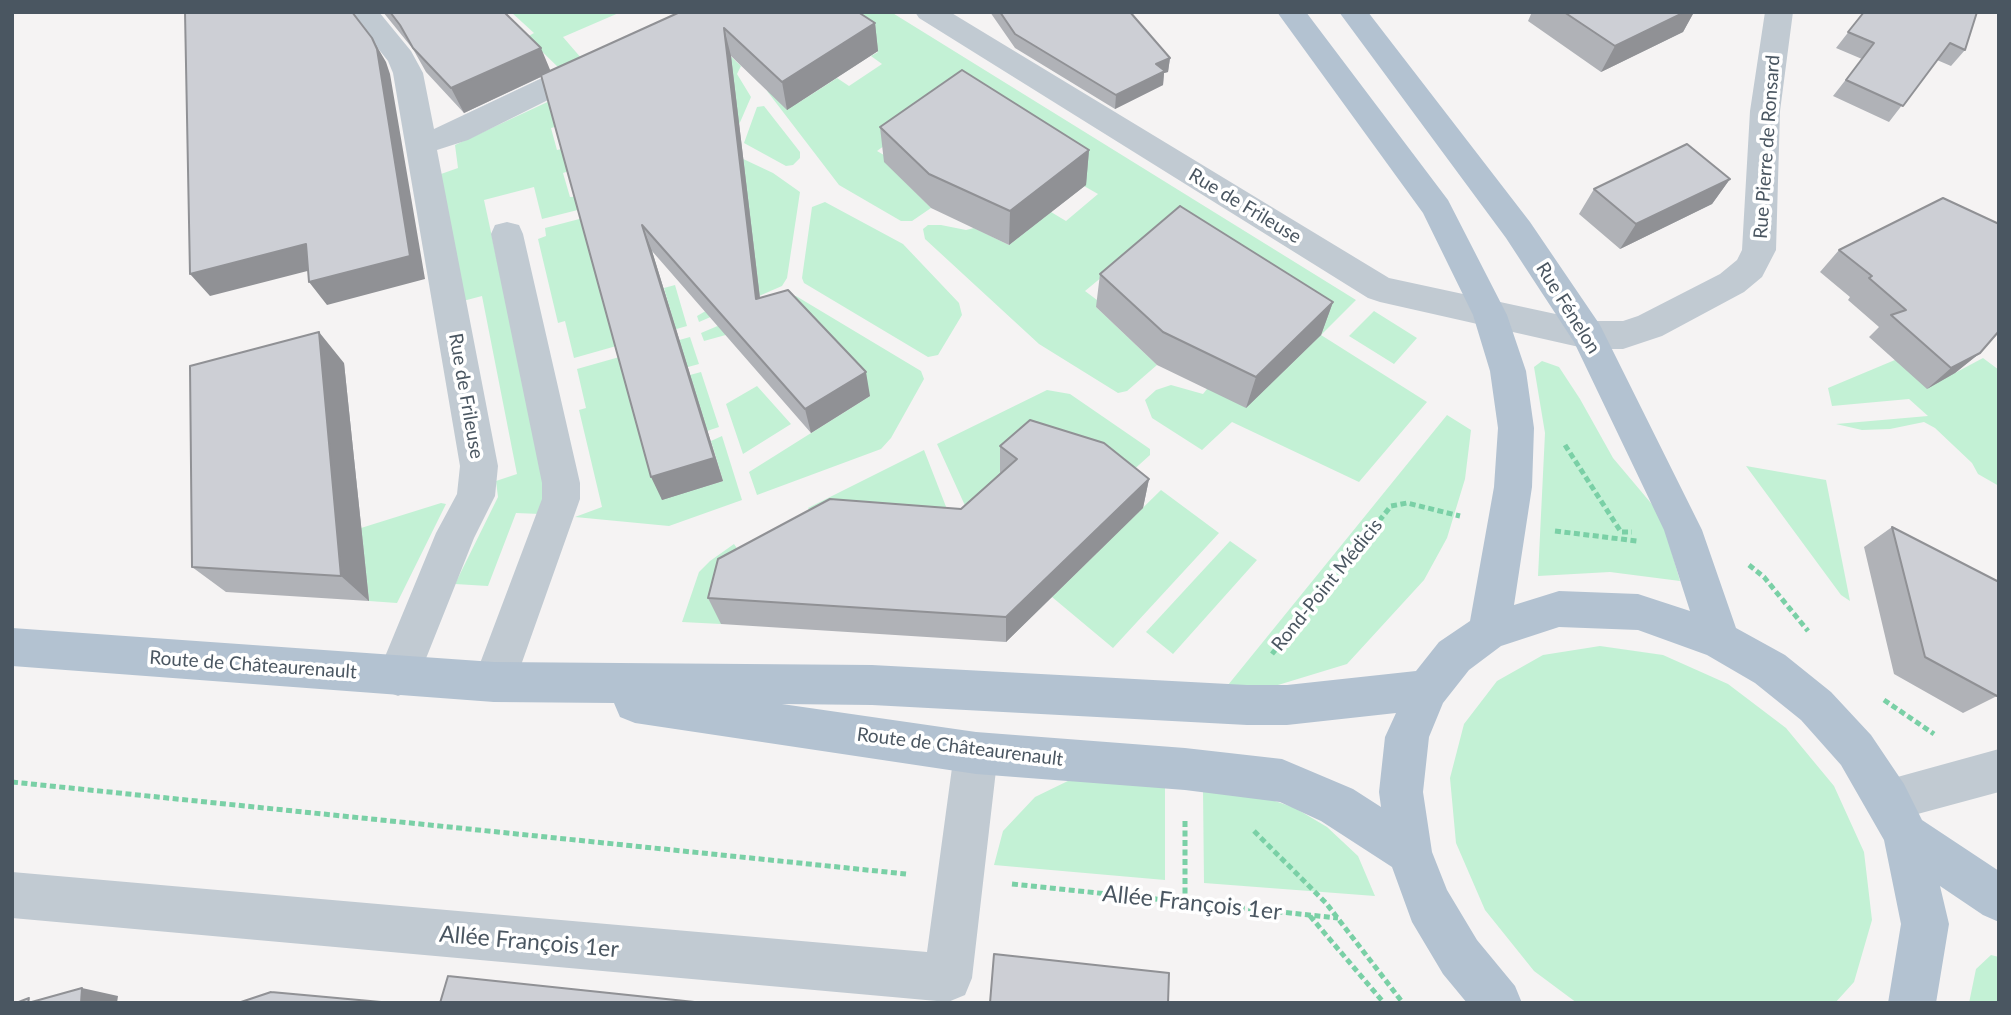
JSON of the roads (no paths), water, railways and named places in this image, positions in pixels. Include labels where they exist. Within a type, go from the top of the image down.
[{"type":"main road","points":[[1291,12],[1437,208],[1490,315],[1508,371],[1516,428],[1513,487],[1489,631]]},
{"type":"main road","name":"Rue Fénelon","points":[[1353,12],[1518,230],[1588,335],[1684,530],[1720,640]]},
{"type":"main road","points":[[1498,1003],[1460,957],[1429,905],[1409,852],[1401,792],[1407,737],[1427,690],[1454,656],[1489,631],[1559,610],[1638,612],[1720,640],[1770,668],[1816,706],[1856,750],[1897,818],[1925,924],[1912,1003]]},
{"type":"main road","name":"Route de Châteaurenault","points":[[12,647],[494,682],[872,685],[1247,705],[1287,705],[1427,690]]},
{"type":"main road","name":"Route de Châteaurenault","points":[[494,682],[976,753],[1185,769],[1282,781],[1337,805],[1409,852]]},
{"type":"main road","points":[[1897,818],[1999,899]]},
{"type":"street","name":"Rue de Frileuse","points":[[363,12],[405,65],[479,466],[476,496],[456,533],[398,676]]},
{"type":"street","name":"Rue de Frileuse","points":[[929,12],[1380,289],[1588,335]]},
{"type":"street","name":"Rue Pierre de Ronsard","points":[[1588,335],[1623,335],[1650,326],[1732,283],[1750,268],[1759,250],[1765,111],[1779,12]]},
{"type":"street","points":[[421,144],[457,133],[618,55]]},
{"type":"street","points":[[494,682],[561,499],[561,483],[508,234]]},
{"type":"street","name":"Allée François 1er","points":[[12,895],[948,978],[976,753]]},
{"type":"street","points":[[1897,818],[1999,770]]}]
